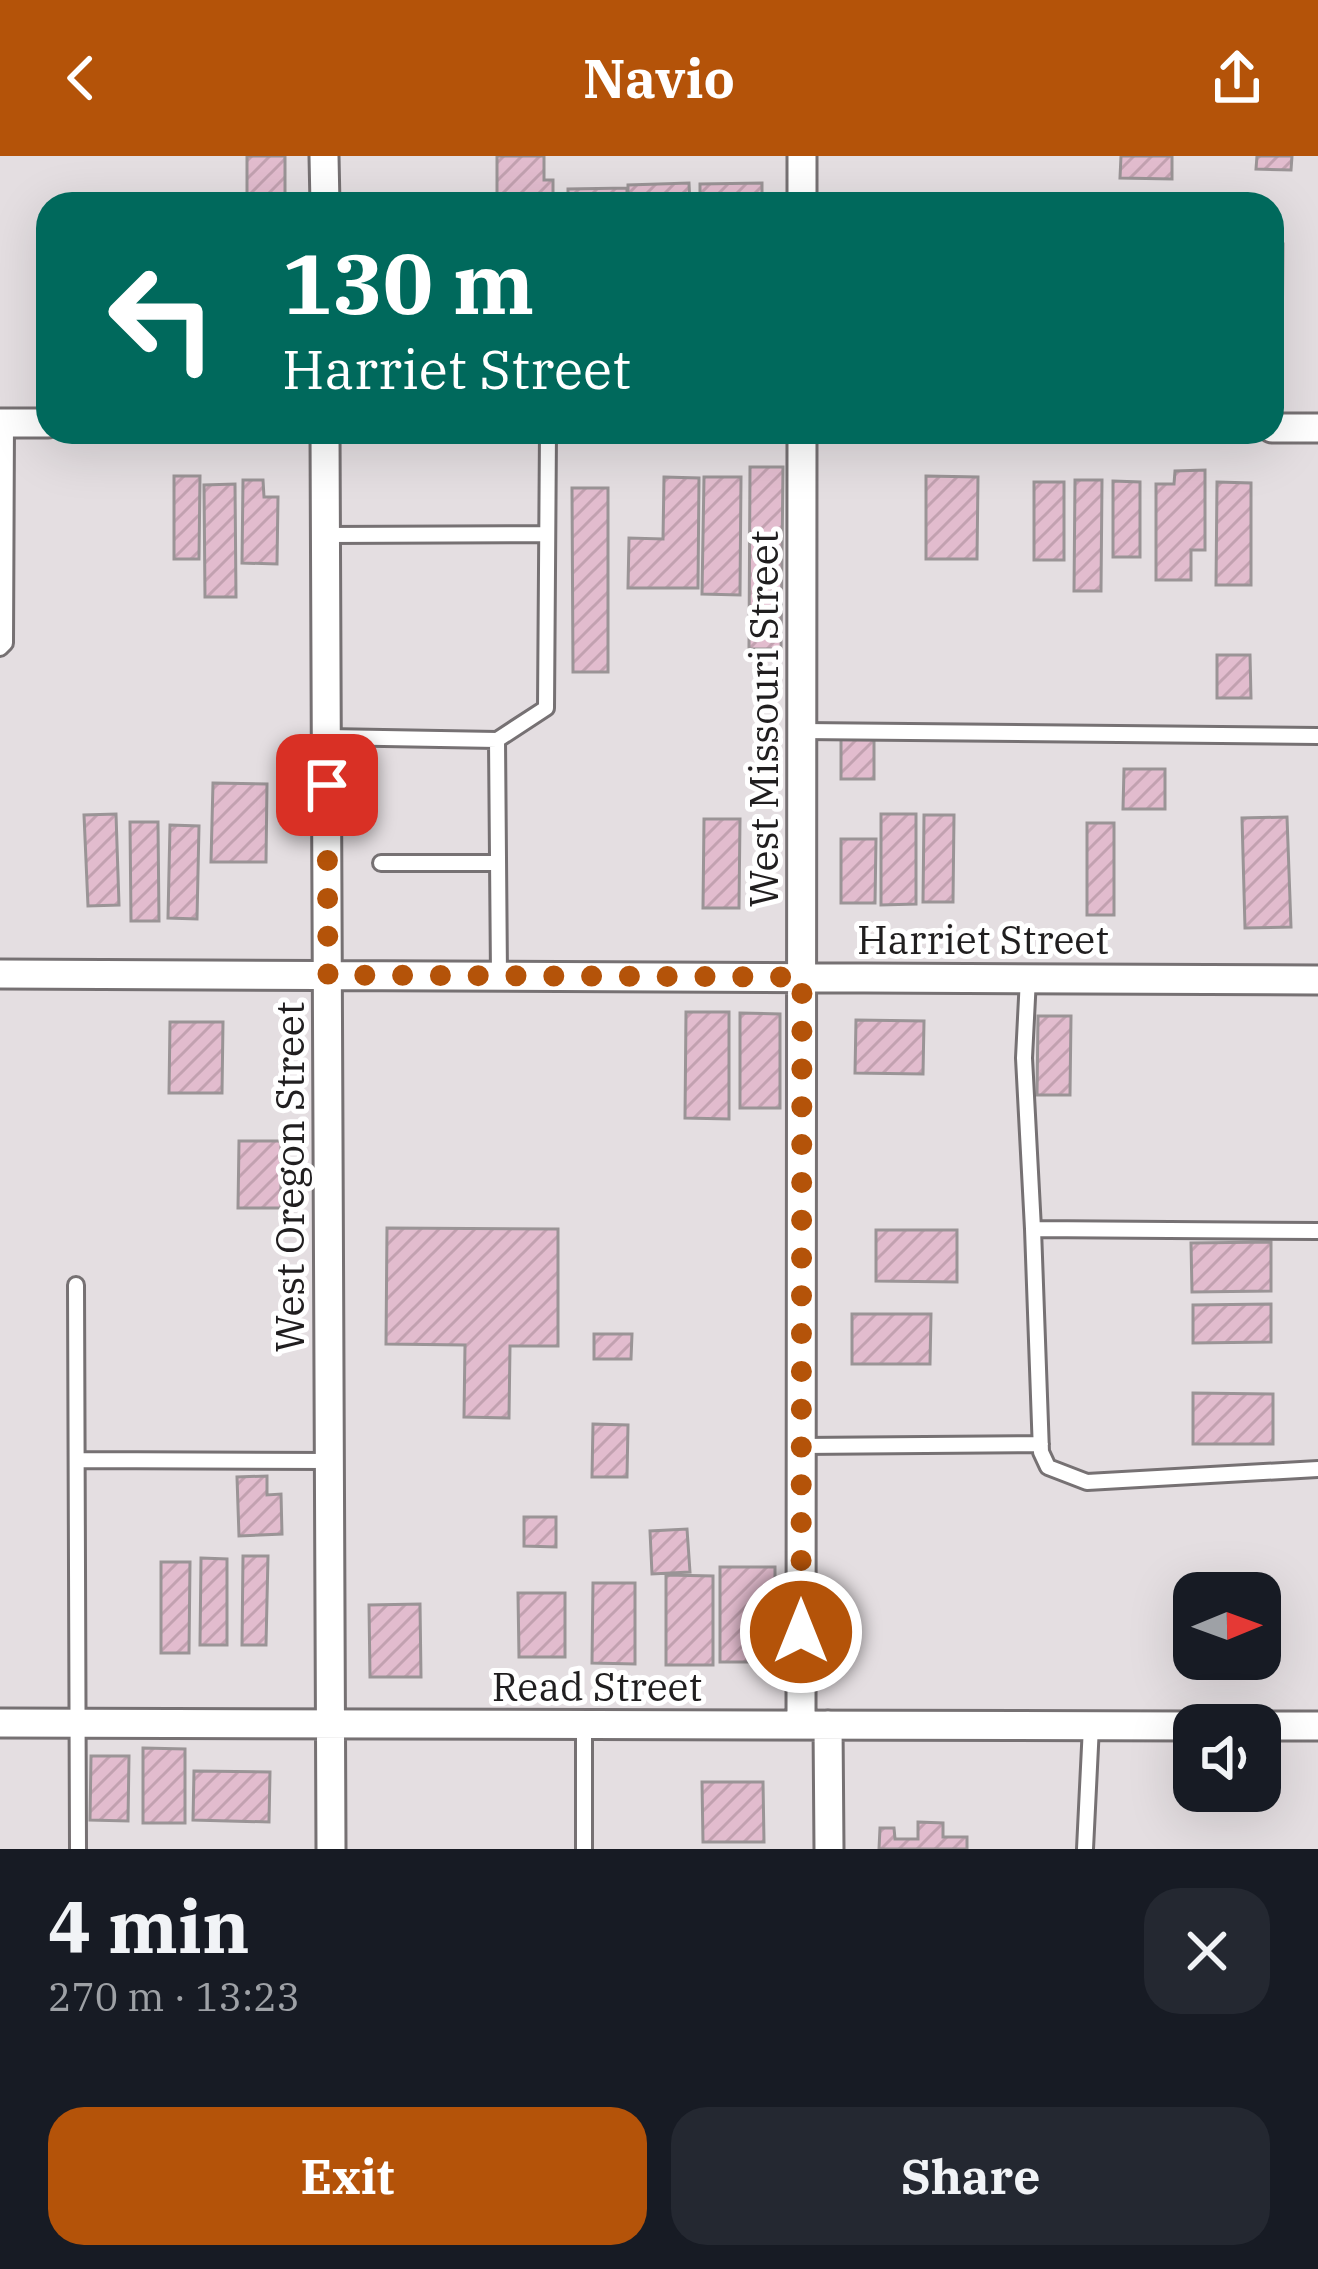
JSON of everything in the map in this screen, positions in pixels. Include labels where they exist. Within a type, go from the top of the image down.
[{"type":"street","points":[[324,156],[325,192]]},
{"type":"street","points":[[802,156],[802,192]]},
{"type":"street","points":[[3,423],[36,423]]},
{"type":"street","points":[[1284,428],[1318,428]]},
{"type":"street","name":"West Oregon Street","points":[[325,444],[331,1849]]},
{"type":"street","name":"West Missouri Street","points":[[802,444],[801,1446],[814,1725],[829,1849]]},
{"type":"street","name":"Harriet Street","points":[[0,974],[1318,980]]},
{"type":"street","name":"Read Street","points":[[0,1723],[1173,1726]]},
{"type":"street","points":[[1281,1726],[1318,1726]]},
{"type":"lane","points":[[0,649],[5,643],[3,423]]},
{"type":"lane","points":[[327,737],[497,740],[546,707],[548,444]]},
{"type":"lane","points":[[326,535],[547,534]]},
{"type":"lane","points":[[802,730],[1318,736]]},
{"type":"lane","points":[[497,740],[500,976]]},
{"type":"lane","points":[[381,863],[497,863]]},
{"type":"lane","points":[[1028,978],[1024,1058],[1041,1444],[1048,1467],[1087,1482],[1318,1468]]},
{"type":"lane","points":[[1033,1229],[1318,1231]]},
{"type":"lane","points":[[76,1286],[78,1849]]},
{"type":"lane","points":[[801,1446],[1041,1444]]},
{"type":"lane","points":[[77,1460],[330,1461]]},
{"type":"lane","points":[[584,1725],[584,1849]]},
{"type":"lane","points":[[1085,1849],[1091,1726]]},
{"type":"building","points":[[247,156],[285,156],[285,192],[247,192]]},
{"type":"building","points":[[497,156],[544,156],[544,180],[553,180],[553,192],[497,192]]},
{"type":"building","points":[[1121,156],[1172,156],[1172,179],[1120,178]]},
{"type":"building","points":[[1257,156],[1292,156],[1291,170],[1256,169]]},
{"type":"building","points":[[689,183],[689,192],[628,192],[628,185]]},
{"type":"building","points":[[762,183],[762,192],[700,192],[700,184]]},
{"type":"building","points":[[627,188],[627,192],[568,192]]},
{"type":"building","points":[[750,467],[783,467],[781,649],[749,649]]},
{"type":"building","points":[[1205,470],[1205,550],[1191,550],[1191,580],[1156,580],[1156,484],[1174,484],[1175,471]]},
{"type":"building","points":[[174,476],[200,476],[199,559],[174,559]]},
{"type":"building","points":[[926,476],[978,477],[977,559],[926,559]]},
{"type":"building","points":[[664,477],[699,478],[698,588],[628,588],[629,538],[663,539]]},
{"type":"building","points":[[704,477],[741,477],[740,595],[702,594]]},
{"type":"building","points":[[243,480],[263,480],[264,497],[278,497],[277,564],[242,563]]},
{"type":"building","points":[[1075,480],[1102,480],[1101,591],[1074,591]]},
{"type":"building","points":[[1113,481],[1140,482],[1140,557],[1113,557]]},
{"type":"building","points":[[1034,482],[1064,482],[1064,560],[1034,560]]},
{"type":"building","points":[[1217,482],[1251,483],[1251,585],[1216,585]]},
{"type":"building","points":[[235,484],[236,597],[205,597],[204,485]]},
{"type":"building","points":[[572,488],[608,488],[608,672],[573,672]]},
{"type":"building","points":[[1217,655],[1250,655],[1251,698],[1217,698]]},
{"type":"building","points":[[841,732],[874,732],[874,779],[841,779]]},
{"type":"building","points":[[1124,769],[1165,769],[1165,809],[1123,809]]},
{"type":"building","points":[[213,783],[267,784],[266,862],[211,862]]},
{"type":"building","points":[[116,814],[119,905],[88,906],[84,815]]},
{"type":"building","points":[[881,814],[916,814],[916,904],[881,905]]},
{"type":"building","points":[[924,815],[954,815],[953,902],[923,902]]},
{"type":"building","points":[[1287,817],[1291,927],[1245,928],[1242,818]]},
{"type":"building","points":[[704,819],[740,819],[739,908],[703,908]]},
{"type":"building","points":[[130,822],[158,822],[159,921],[131,921]]},
{"type":"building","points":[[1087,823],[1114,823],[1114,915],[1087,915]]},
{"type":"building","points":[[170,825],[199,826],[197,919],[168,918]]},
{"type":"building","points":[[841,839],[876,839],[875,903],[841,903]]},
{"type":"building","points":[[686,1012],[729,1012],[729,1119],[685,1118]]},
{"type":"building","points":[[740,1013],[780,1014],[780,1108],[740,1108]]},
{"type":"building","points":[[1038,1016],[1071,1016],[1070,1095],[1037,1095]]},
{"type":"building","points":[[856,1020],[924,1021],[923,1074],[855,1073]]},
{"type":"building","points":[[170,1022],[223,1022],[222,1093],[169,1093]]},
{"type":"building","points":[[239,1141],[281,1141],[281,1208],[238,1208]]},
{"type":"building","points":[[387,1228],[558,1229],[558,1346],[510,1346],[509,1418],[464,1417],[465,1345],[386,1344]]},
{"type":"building","points":[[876,1230],[957,1230],[957,1282],[876,1281]]},
{"type":"building","points":[[1271,1242],[1271,1291],[1192,1292],[1191,1243]]},
{"type":"building","points":[[1271,1304],[1271,1342],[1193,1343],[1193,1305]]},
{"type":"building","points":[[852,1314],[931,1314],[930,1364],[852,1364]]},
{"type":"building","points":[[594,1334],[632,1334],[631,1359],[594,1359]]},
{"type":"building","points":[[1193,1393],[1273,1394],[1273,1444],[1193,1444]]},
{"type":"building","points":[[593,1424],[628,1425],[627,1477],[592,1477]]},
{"type":"building","points":[[267,1476],[267,1495],[281,1494],[282,1534],[239,1536],[237,1477]]},
{"type":"building","points":[[524,1517],[556,1517],[556,1547],[524,1546]]},
{"type":"building","points":[[687,1529],[690,1572],[652,1574],[650,1531]]},
{"type":"building","points":[[243,1556],[268,1556],[266,1645],[242,1645]]},
{"type":"building","points":[[201,1558],[227,1559],[227,1645],[200,1645]]},
{"type":"building","points":[[161,1562],[190,1562],[189,1653],[161,1653]]},
{"type":"building","points":[[720,1567],[775,1567],[775,1662],[720,1662]]},
{"type":"building","points":[[666,1575],[713,1576],[713,1665],[666,1665]]},
{"type":"building","points":[[593,1583],[635,1583],[635,1664],[592,1663]]},
{"type":"building","points":[[518,1593],[565,1593],[565,1657],[519,1657]]},
{"type":"building","points":[[420,1604],[421,1677],[370,1677],[369,1605]]},
{"type":"building","points":[[143,1748],[185,1749],[185,1823],[143,1823]]},
{"type":"building","points":[[91,1756],[129,1756],[128,1821],[90,1820]]},
{"type":"building","points":[[194,1771],[270,1772],[269,1822],[193,1820]]},
{"type":"building","points":[[702,1782],[763,1782],[764,1842],[703,1842]]},
{"type":"building","points":[[918,1822],[943,1823],[943,1837],[967,1837],[967,1849],[879,1849],[880,1828],[894,1828],[895,1839],[918,1839]]},
{"type":"route","points":[[327,785],[328,975],[802,977],[801,1632]]}]
